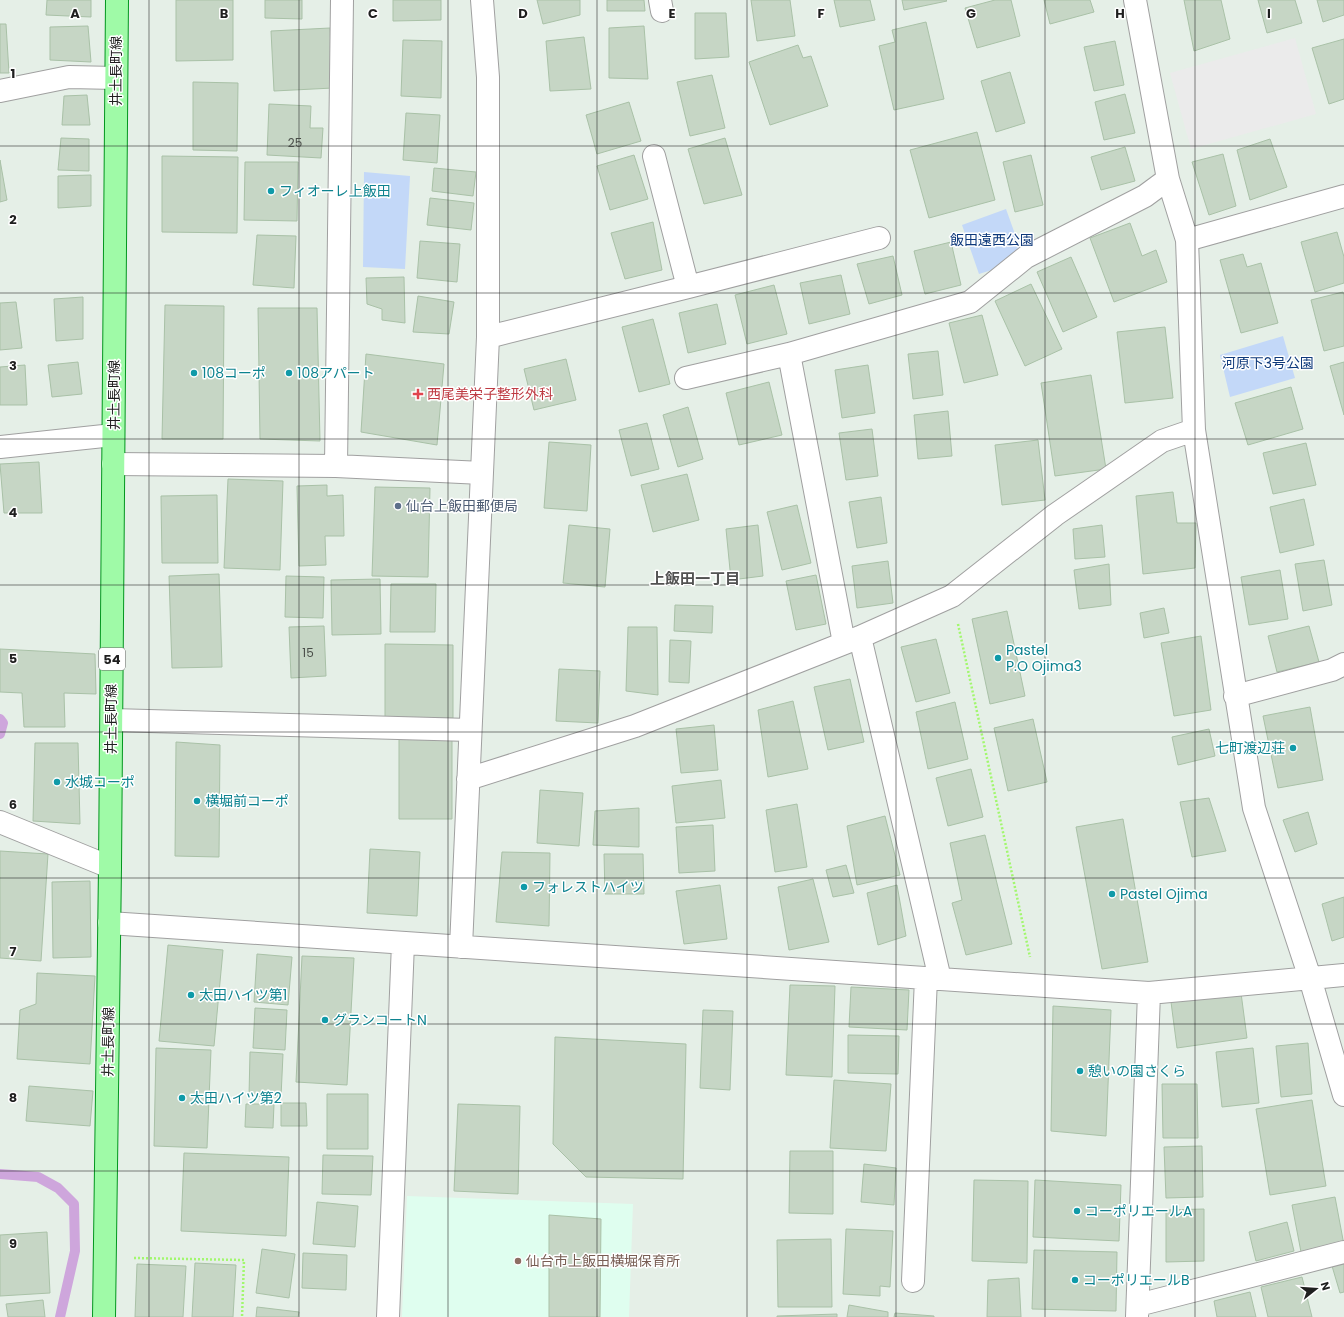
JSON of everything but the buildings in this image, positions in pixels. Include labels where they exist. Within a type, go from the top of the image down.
[{"type":"main road","name":"井土長町線","points":[[104,1317],[112,720],[117,0]]},
{"type":"street","points":[[336,466],[342,0]]},
{"type":"street","points":[[461,947],[488,337],[488,77],[482,0]]},
{"type":"street","points":[[1135,0],[1168,179],[1187,240],[1194,430],[1235,696],[1254,808],[1310,978],[1344,1095]]},
{"type":"street","points":[[0,91],[69,77],[116,78]]},
{"type":"street","points":[[654,156],[688,287]]},
{"type":"street","points":[[686,378],[789,354],[970,302],[1026,257],[1145,196],[1168,179]]},
{"type":"street","points":[[1187,240],[1344,196]]},
{"type":"street","points":[[488,337],[879,238]]},
{"type":"street","points":[[789,354],[852,640],[933,979],[913,1281]]},
{"type":"street","points":[[468,779],[635,726],[852,640],[952,596],[1055,515],[1162,441],[1194,430]]},
{"type":"street","points":[[0,447],[113,434]]},
{"type":"street","points":[[113,464],[336,466],[482,473]]},
{"type":"street","points":[[1235,696],[1332,670],[1344,664]]},
{"type":"street","points":[[112,720],[470,730]]},
{"type":"street","points":[[0,822],[110,868]]},
{"type":"street","points":[[110,922],[1149,993],[1344,976]]},
{"type":"street","points":[[388,1317],[403,943]]},
{"type":"street","points":[[1149,993],[1138,1311],[1344,1252]]},
{"type":"path","points":[[952,596],[1036,986]]},
{"type":"path","points":[[130,1258],[244,1260],[242,1317]]},
{"type":"shaded area","points":[[1295,38],[1316,114],[1191,149],[1170,73]]},
{"type":"shaded area","name":"仙台市上飯田横堀保育所","points":[[407,1196],[633,1204],[629,1317],[402,1317]]},
{"type":"green space","points":[[364,172],[410,176],[405,269],[363,267]]},
{"type":"green space","name":"飯田遠西公園","points":[[1006,209],[1021,251],[1001,267],[979,274],[962,225]]},
{"type":"green space","name":"河原下3号公園","points":[[1283,336],[1295,378],[1230,397],[1220,355]]},
{"type":"waterway","points":[[0,719],[3,723],[0,734]]},
{"type":"waterway","points":[[0,1174],[38,1177],[58,1188],[74,1204],[75,1251],[60,1317]]},
{"type":"place","name":"フィオーレ上飯田","points":[[271,191]]},
{"type":"place","name":"108コーポ","points":[[194,373]]},
{"type":"place","name":"108アパート","points":[[289,373]]},
{"type":"place","name":"西尾美栄子整形外科","points":[[418,394]]},
{"type":"place","name":"仙台上飯田郵便局","points":[[398,506]]},
{"type":"place","name":"Pastel P.O Ojima3","points":[[998,658]]},
{"type":"place","name":"七町渡辺荘","points":[[1293,748]]},
{"type":"place","name":"水城コーポ","points":[[57,782]]},
{"type":"place","name":"横堀前コーポ","points":[[197,801]]},
{"type":"place","name":"フォレストハイツ","points":[[524,887]]},
{"type":"place","name":"Pastel Ojima","points":[[1112,894]]},
{"type":"place","name":"太田ハイツ第1","points":[[191,995]]},
{"type":"place","name":"グランコートN","points":[[325,1020]]},
{"type":"place","name":"憩いの園さくら","points":[[1080,1071]]},
{"type":"place","name":"太田ハイツ第2","points":[[182,1098]]},
{"type":"place","name":"コーポリエールA","points":[[1077,1211]]},
{"type":"place","name":"仙台市上飯田横堀保育所","points":[[518,1261]]},
{"type":"place","name":"コーポリエールB","points":[[1075,1280]]},
{"type":"district","name":"上飯田一丁目","points":[[695,578]]}]
